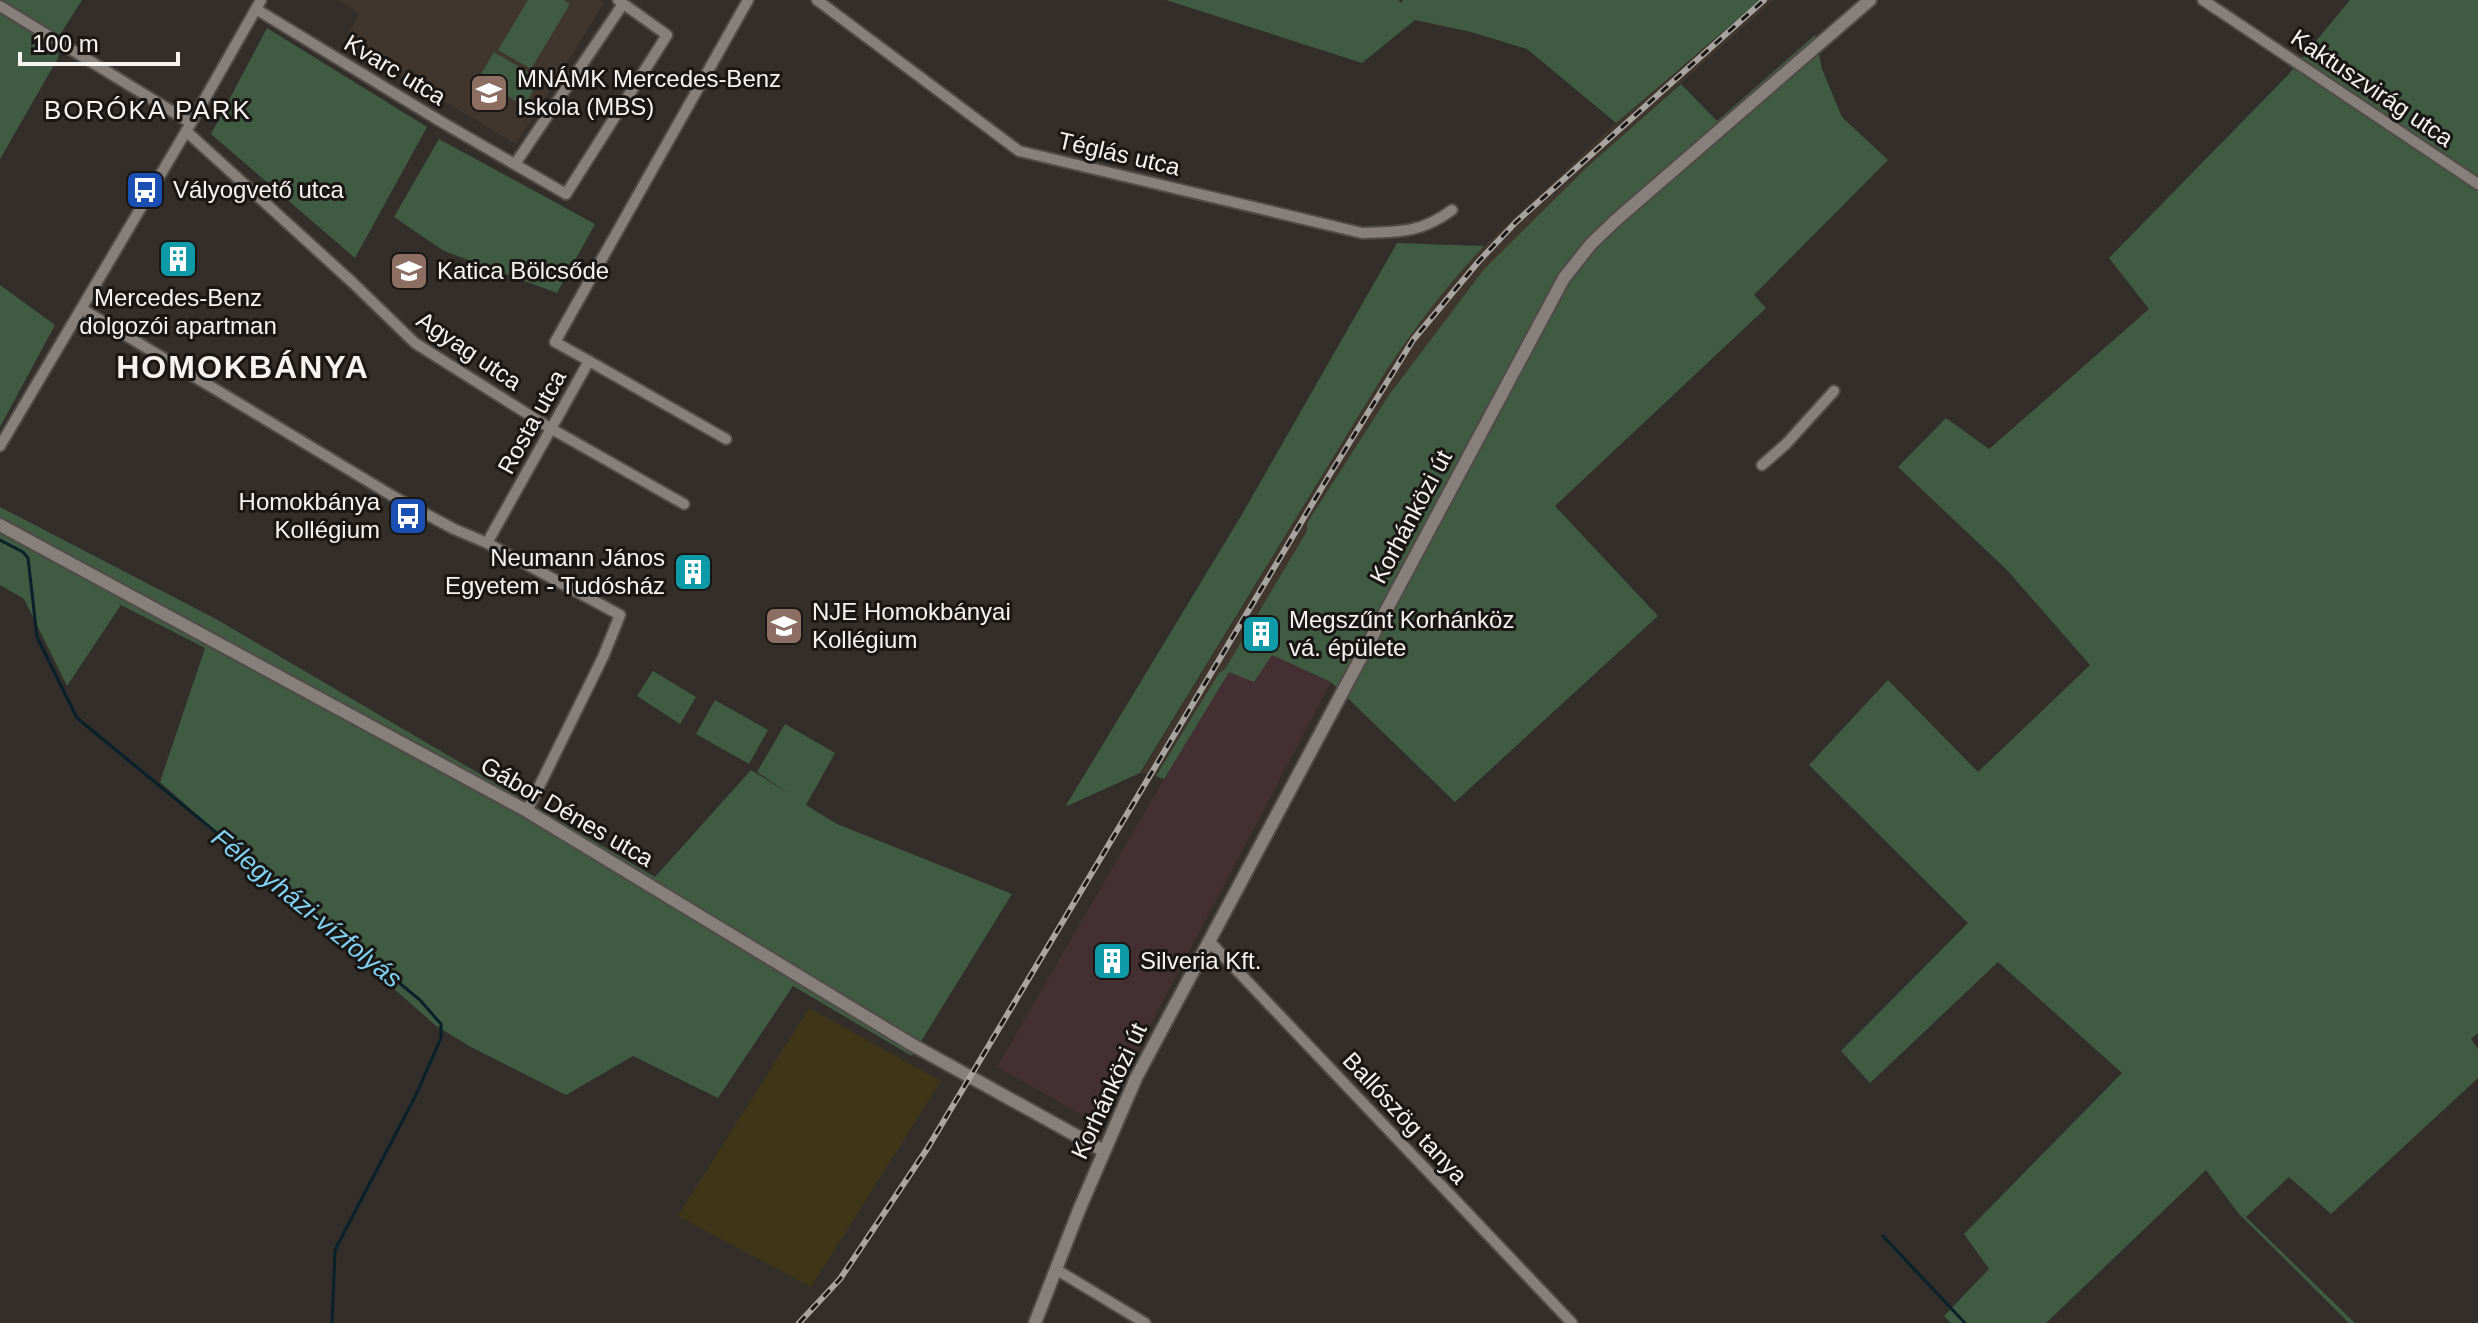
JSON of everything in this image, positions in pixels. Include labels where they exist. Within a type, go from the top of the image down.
[{"type":"street","name":"Rosta utca","points":[[487,543],[589,361],[555,342],[748,0]]},
{"type":"street","name":"Téglás utca","points":[[817,0],[1019,151],[1362,233],[1408,232],[1436,222],[1452,210]]},
{"type":"street","name":"Korhánközi út","points":[[1035,1323],[1136,1078],[1570,270],[1616,220],[1870,0]]},
{"type":"street","name":"Kaktuszvirág utca","points":[[2203,0],[2478,184]]},
{"type":"street","points":[[515,164],[620,2]]},
{"type":"street","name":"Kvarc utca","points":[[258,4],[566,194],[667,35],[620,2]]},
{"type":"street","points":[[0,446],[189,127],[258,4]]},
{"type":"street","name":"Agyag utca","points":[[0,6],[189,127],[415,343],[550,428],[684,504]]},
{"type":"street","points":[[82,309],[396,498],[620,615],[603,657],[527,811]]},
{"type":"street","points":[[589,361],[726,439]]},
{"type":"street","points":[[1762,465],[1786,444],[1834,391]]},
{"type":"street","name":"Gábor Dénes utca","points":[[0,525],[527,811],[911,1044],[1104,1151]]},
{"type":"street","name":"Ballószög tanya","points":[[1209,941],[1572,1323]]},
{"type":"street","points":[[1057,1270],[1145,1323]]},
{"type":"shaded area","name":"MNÁMK Mercedes-Benz Iskola (MBS)","points":[[339,0],[599,0],[604,3],[516,144],[344,41],[359,13]]},
{"type":"shaded area","points":[[1760,0],[1774,0],[1588,166],[1484,269],[1389,395],[1307,523],[1308,531],[1156,776],[1141,773],[1386,371],[1452,279],[1616,123]]},
{"type":"shaded area","points":[[1272,655],[1331,682],[1098,1124],[997,1067],[1229,671]]},
{"type":"green space","points":[[0,0],[82,0],[63,30],[58,58],[0,159]]},
{"type":"green space","points":[[528,0],[563,0],[570,4],[531,69],[498,50]]},
{"type":"green space","points":[[1166,0],[1398,0],[1401,3],[1403,0],[1760,0],[1616,123],[1527,49],[1471,32],[1415,20],[1362,63]]},
{"type":"green space","points":[[2350,0],[2478,0],[2478,1033],[2471,1039],[2478,1049],[2478,1078],[2331,1214],[2289,1177],[2246,1217],[2355,1323],[2349,1323],[2239,1214],[2206,1170],[2046,1323],[1951,1323],[1944,1316],[1989,1269],[1964,1234],[2122,1073],[1998,962],[1870,1083],[1841,1051],[1968,923],[1809,765],[1888,680],[1978,772],[2090,665],[2007,570],[1898,467],[1946,418],[1989,449],[2149,309],[2109,258],[2288,75]]},
{"type":"green space","points":[[267,28],[427,127],[355,258],[211,134]]},
{"type":"green space","points":[[1815,35],[1822,69],[1842,117],[1888,160],[1754,295],[1766,308],[1555,506],[1658,616],[1455,802],[1331,682],[1272,655],[1254,682],[1229,672],[1164,779],[1156,776],[1219,673],[1225,669],[1307,531],[1307,523],[1389,395],[1484,269],[1588,166],[1681,84],[1717,121]]},
{"type":"green space","points":[[494,52],[540,79],[524,106],[478,79]]},
{"type":"green space","points":[[439,139],[595,224],[557,293],[444,251],[394,217]]},
{"type":"green space","points":[[1397,243],[1484,246],[1432,306],[1386,371],[1140,773],[1065,807],[1241,516]]},
{"type":"green space","points":[[0,285],[55,325],[0,427]]},
{"type":"green space","points":[[0,507],[216,619],[655,877],[751,770],[790,794],[757,772],[785,724],[835,753],[806,805],[837,824],[1012,894],[912,1056],[793,986],[718,1098],[633,1056],[566,1095],[469,1046],[435,1025],[160,782],[205,648],[121,605],[67,686],[24,599],[0,585]]},
{"type":"green space","points":[[653,671],[696,697],[680,724],[637,696]]},
{"type":"green space","points":[[715,700],[768,730],[749,764],[696,734]]},
{"type":"sand","points":[[809,1008],[941,1081],[811,1287],[678,1216]]},
{"type":"waterway","name":"Félegyházi-vízfolyás","points":[[0,540],[28,558],[37,637],[77,718],[420,1000],[441,1024],[441,1038],[415,1097],[335,1251],[332,1323]]},
{"type":"waterway","points":[[1883,1236],[1965,1323]]},
{"type":"railway","points":[[799,1323],[840,1279],[927,1149],[1413,340],[1516,222],[1764,0]]},
{"type":"place","name":"MNÁMK Mercedes-Benz Iskola (MBS)","points":[[489,93]]},
{"type":"place","name":"Vályogvető utca","points":[[145,190]]},
{"type":"place","name":"Mercedes-Benz dolgozói apartman","points":[[178,259]]},
{"type":"place","name":"Katica Bölcsőde","points":[[409,271]]},
{"type":"place","name":"Homokbánya Kollégium","points":[[408,516]]},
{"type":"place","name":"Neumann János Egyetem - Tudósház","points":[[693,572]]},
{"type":"place","name":"NJE Homokbányai Kollégium","points":[[784,626]]},
{"type":"place","name":"Megszűnt Korhánköz vá. épülete","points":[[1261,634]]},
{"type":"place","name":"Silveria Kft.","points":[[1112,961]]},
{"type":"district","name":"BORÓKA PARK","points":[[148,110]]},
{"type":"district","name":"HOMOKBÁNYA","points":[[243,367]]}]
